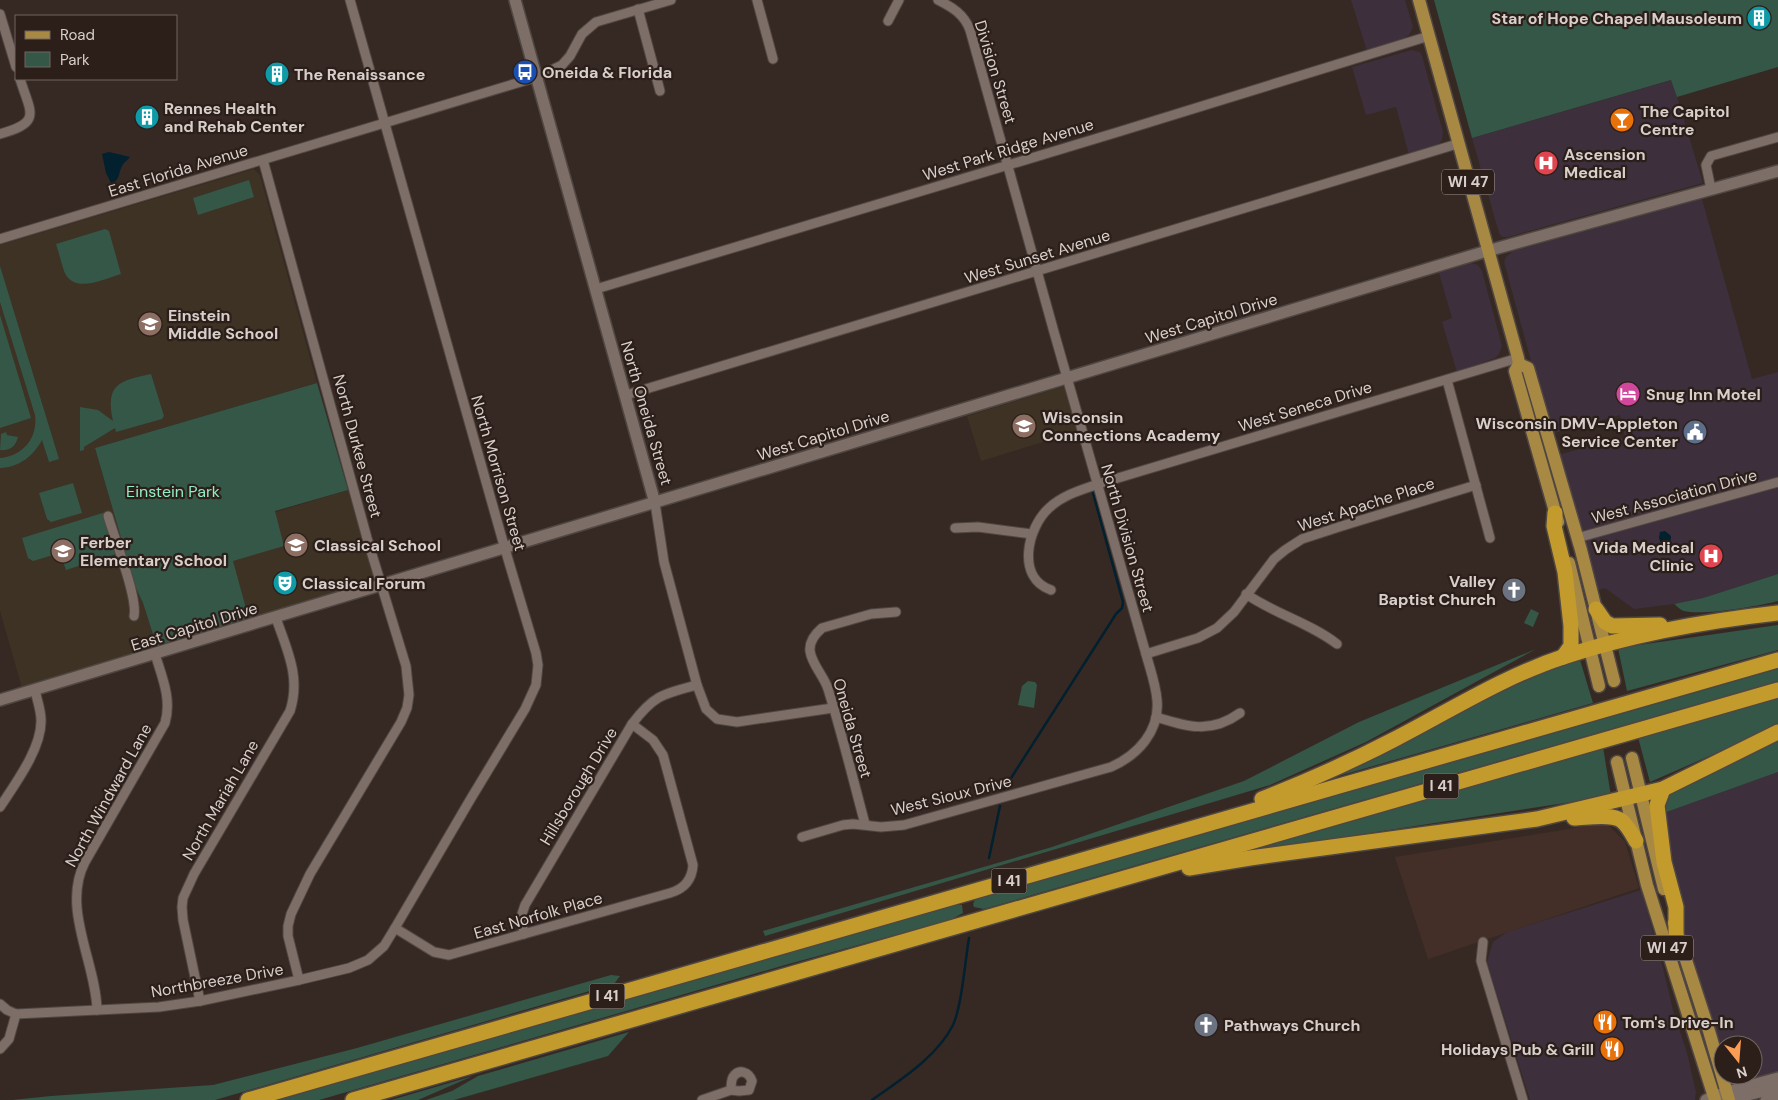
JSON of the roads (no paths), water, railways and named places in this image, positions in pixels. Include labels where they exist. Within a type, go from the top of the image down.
[{"type":"highway","points":[[1555,513],[1554,526],[1566,572],[1571,626],[1571,646],[1563,657]]},
{"type":"highway","points":[[1596,609],[1605,622],[1614,626],[1704,622],[1778,613]]},
{"type":"highway","points":[[1197,827],[1214,815],[1252,803],[1344,764],[1489,689],[1563,657],[1597,647],[1704,622]]},
{"type":"highway","name":"I 41","points":[[248,1100],[1383,772],[1778,660]]},
{"type":"highway","name":"I 41","points":[[352,1100],[1778,690]]},
{"type":"highway","points":[[1537,819],[1663,789],[1778,732]]},
{"type":"highway","points":[[1663,789],[1658,805],[1664,862],[1676,907],[1676,932]]},
{"type":"highway","points":[[1104,883],[1132,881],[1202,865],[1537,819],[1616,817],[1624,822],[1636,841]]},
{"type":"main road","name":"WI 47","points":[[1419,0],[1518,361],[1515,371],[1555,513],[1597,647],[1614,682]]},
{"type":"main road","name":"WI 47","points":[[1518,361],[1528,368],[1596,609],[1599,686]]},
{"type":"main road","name":"WI 47","points":[[1632,758],[1658,867],[1676,932],[1709,1031],[1721,1098]]},
{"type":"main road","name":"WI 47","points":[[1617,762],[1636,841],[1659,923],[1690,1017],[1721,1098]]},
{"type":"street","name":"North Morrison Street","points":[[350,0],[538,665],[536,685],[526,709],[395,928]]},
{"type":"street","name":"North Oneida Street","points":[[515,0],[626,395],[655,503],[664,562],[697,685],[706,709],[717,719],[726,722],[737,722],[832,708]]},
{"type":"street","name":"East Florida Avenue","points":[[0,239],[537,77],[562,66],[582,34],[596,22],[671,0]]},
{"type":"street","points":[[757,0],[773,59]]},
{"type":"street","points":[[888,21],[899,0]]},
{"type":"street","name":"Division Street","points":[[938,0],[958,11],[967,22],[1009,165]]},
{"type":"street","points":[[638,9],[660,91]]},
{"type":"street","points":[[0,14],[2,27],[15,64]]},
{"type":"street","name":"West Park Ridge Avenue","points":[[596,289],[1429,36]]},
{"type":"street","points":[[0,134],[21,127],[28,122],[30,114],[20,80]]},
{"type":"street","points":[[1712,189],[1706,166],[1710,156],[1778,137]]},
{"type":"street","name":"West Sunset Avenue","points":[[626,395],[1457,144]]},
{"type":"street","name":"North Durkee Street","points":[[263,160],[381,586],[406,666],[409,695],[407,708],[401,722],[310,874],[291,914],[288,936],[299,980]]},
{"type":"street","name":"North Division Street","points":[[1009,165],[1067,378],[1146,654],[1157,698],[1156,717]]},
{"type":"street","name":"West Capitol Drive","points":[[655,503],[1487,251],[1778,171]]},
{"type":"street","name":"West Seneca Drive","points":[[1032,534],[1039,520],[1048,509],[1067,495],[1098,484],[1447,380],[1518,361]]},
{"type":"street","points":[[1447,380],[1490,538]]},
{"type":"street","name":"West Association Drive","points":[[1577,538],[1778,482]]},
{"type":"street","name":"West Apache Place","points":[[1146,654],[1208,633],[1224,622],[1234,612],[1274,559],[1302,539],[1476,485]]},
{"type":"street","name":"East Capitol Drive","points":[[0,700],[655,503]]},
{"type":"street","points":[[108,516],[132,594],[136,610],[134,616]]},
{"type":"street","points":[[955,528],[978,527],[1032,534],[1028,556],[1032,574],[1036,582],[1043,588],[1051,590]]},
{"type":"street","points":[[1246,594],[1277,612],[1320,632],[1337,644]]},
{"type":"street","name":"Oneida Street","points":[[865,824],[824,679],[810,650],[811,642],[815,633],[822,628],[872,614],[896,612]]},
{"type":"street","name":"North Mariah Lane","points":[[200,1001],[183,920],[183,898],[194,874],[290,711],[295,686],[292,664],[276,618]]},
{"type":"street","name":"North Windward Lane","points":[[98,1010],[96,993],[76,905],[77,882],[85,862],[165,723],[168,714],[167,694],[155,654]]},
{"type":"street","name":"Hillsborough Drive","points":[[524,934],[521,917],[525,906],[632,724],[653,700],[671,692],[697,685]]},
{"type":"street","points":[[0,807],[39,740],[41,715],[35,690]]},
{"type":"street","points":[[1156,717],[1174,723],[1201,726],[1223,724],[1240,713]]},
{"type":"street","name":"West Sioux Drive","points":[[802,837],[843,825],[865,824],[881,827],[904,825],[1111,767],[1125,761],[1136,753],[1144,743],[1156,717]]},
{"type":"street","name":"East Norfolk Place","points":[[395,928],[434,952],[449,955],[678,891],[684,887],[689,880],[693,865],[662,755],[653,740],[632,724]]},
{"type":"street","name":"Northbreeze Drive","points":[[16,1014],[159,1007],[200,1001],[299,980],[349,968],[368,960],[384,946],[395,928]]},
{"type":"street","points":[[1483,942],[1481,961],[1523,1100]]},
{"type":"street","points":[[0,1004],[16,1014],[9,1039],[0,1049]]},
{"type":"street","points":[[1721,1098],[1778,1078]]},
{"type":"street","points":[[1721,1098],[1744,1096],[1778,1087]]},
{"type":"street","points":[[702,1100],[731,1090]]},
{"type":"street","points":[[1766,1100],[1778,1097]]},
{"type":"water","points":[[109,152],[130,157],[122,166],[117,179],[111,183],[106,173],[102,154]]},
{"type":"water","points":[[1665,531],[1671,536],[1670,551],[1668,552],[1664,551],[1659,538],[1660,532]]},
{"type":"waterway","points":[[1004,789],[1116,614],[1122,608],[1123,602],[1093,493]]},
{"type":"waterway","points":[[989,858],[1000,806]]},
{"type":"waterway","points":[[872,1100],[928,1058],[946,1037],[953,1025],[959,1006],[969,938]]},
{"type":"place","name":"Star of Hope Chapel Mausoleum","points":[[1759,18]]},
{"type":"place","name":"Oneida & Florida","points":[[525,72]]},
{"type":"place","name":"The Renaissance","points":[[277,74]]},
{"type":"place","name":"Rennes Health and Rehab Center","points":[[147,117]]},
{"type":"place","name":"The Capitol Centre","points":[[1622,120]]},
{"type":"place","name":"Ascension Medical","points":[[1546,163]]},
{"type":"place","name":"Einstein Middle School","points":[[150,324]]},
{"type":"place","name":"Snug Inn Motel","points":[[1628,394]]},
{"type":"place","name":"Wisconsin Connections Academy","points":[[1024,426]]},
{"type":"place","name":"Wisconsin DMV-Appleton Service Center","points":[[1695,432]]},
{"type":"place","name":"Classical School","points":[[296,545]]},
{"type":"place","name":"Ferber Elementary School","points":[[63,551]]},
{"type":"place","name":"Vida Medical Clinic","points":[[1711,556]]},
{"type":"place","name":"Classical Forum","points":[[285,583]]},
{"type":"place","name":"Valley Baptist Church","points":[[1514,590]]},
{"type":"place","name":"Tom's Drive-In","points":[[1605,1022]]},
{"type":"place","name":"Pathways Church","points":[[1206,1025]]},
{"type":"place","name":"Holidays Pub & Grill","points":[[1612,1049]]},
{"type":"park label","name":"Einstein Park","points":[[173,491]]}]
